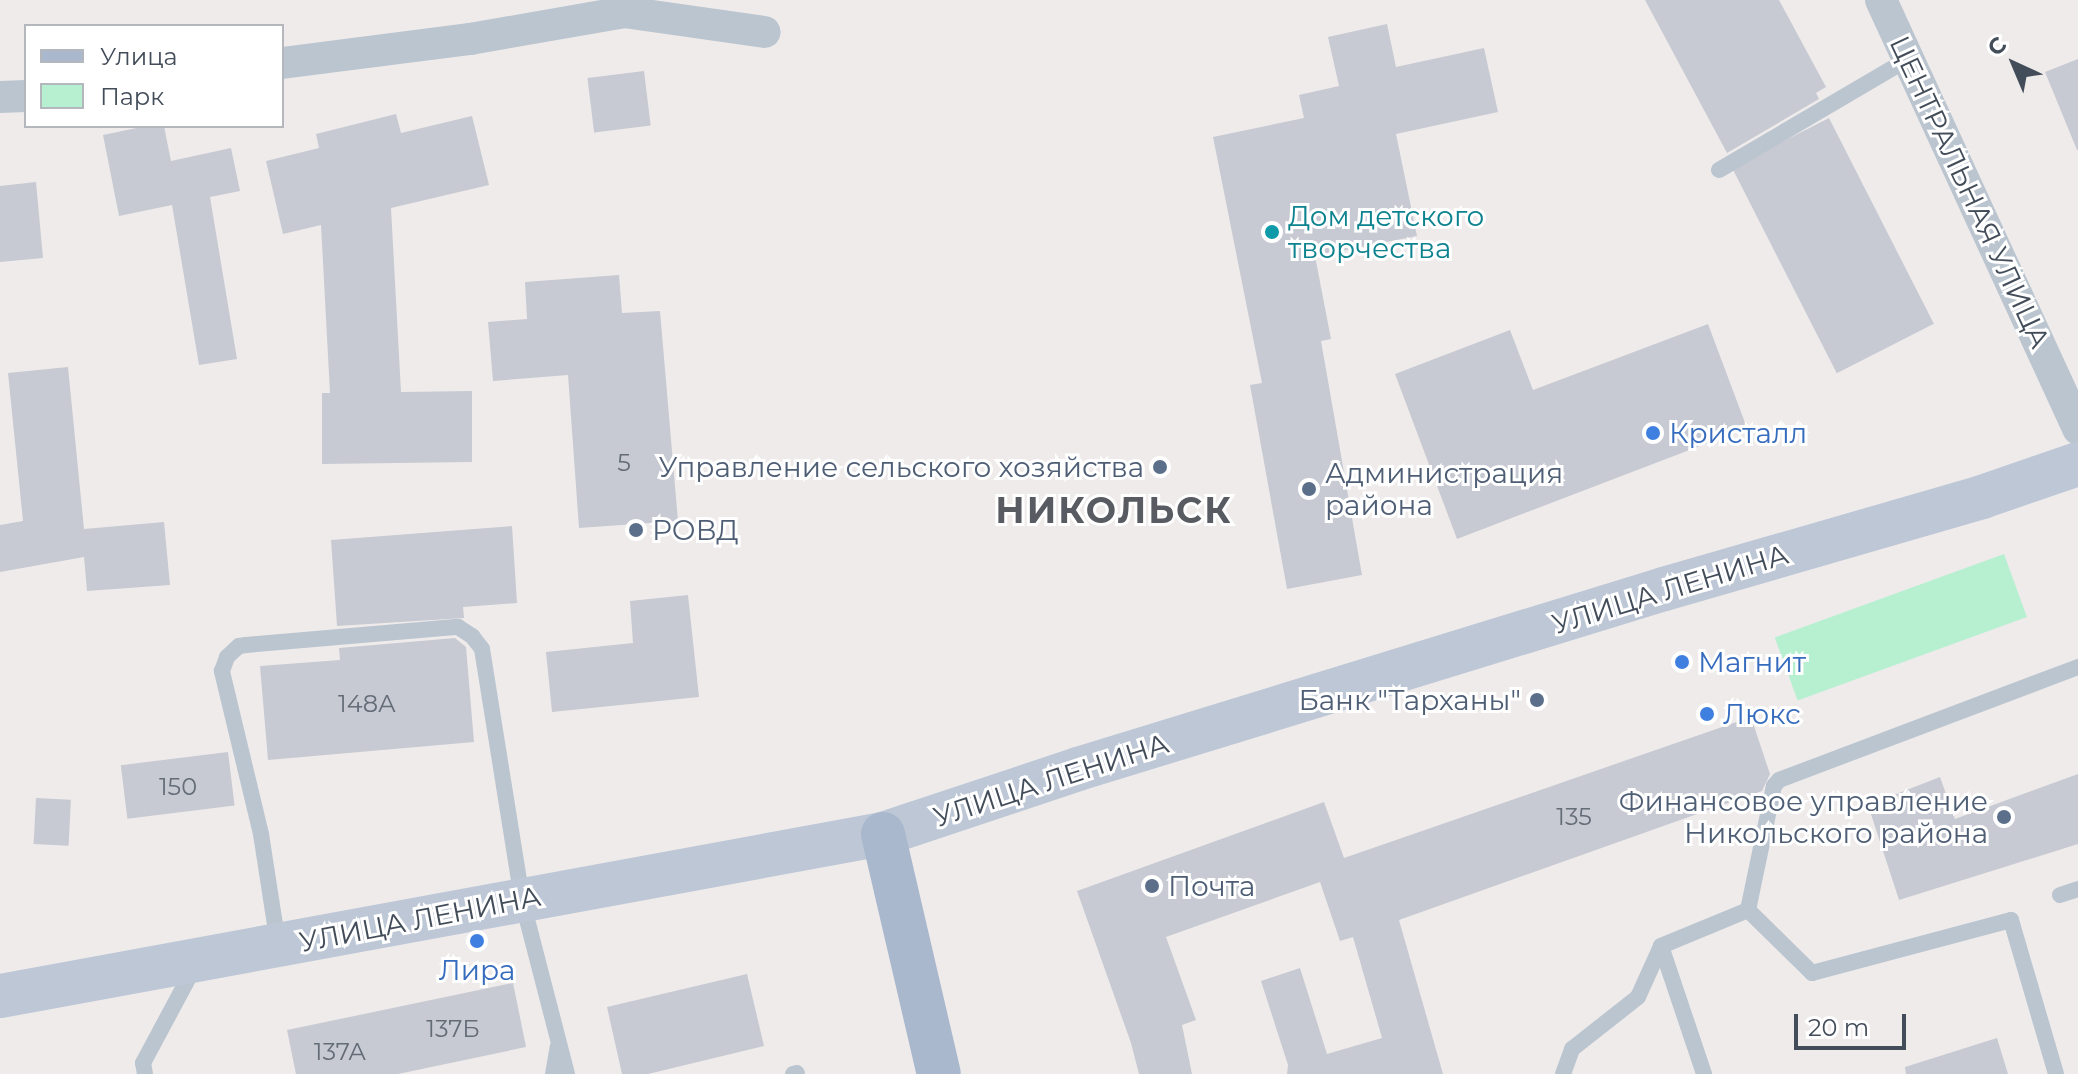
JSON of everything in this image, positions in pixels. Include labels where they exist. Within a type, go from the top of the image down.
[{"type":"main road","name":"УЛИЦА ЛЕНИНА","points":[[0,996],[883,834],[1078,769],[1664,589],[1982,497],[2078,464]]},
{"type":"main road","points":[[883,834],[939,1074]]},
{"type":"street","name":"ЦЕНТРАЛЬНАЯ УЛИЦА","points":[[1881,0],[2078,429]]},
{"type":"street","points":[[284,63],[470,39],[624,12],[765,32]]},
{"type":"street","points":[[0,97],[24,96]]},
{"type":"lane","points":[[1719,170],[1908,59]]},
{"type":"lane","points":[[278,945],[261,834],[222,671],[227,657],[239,646],[458,627],[472,636],[482,649],[522,900],[567,1074]]},
{"type":"lane","points":[[1748,910],[1774,786],[1779,780],[2078,667]]},
{"type":"lane","points":[[2060,895],[2078,889]]},
{"type":"lane","points":[[1563,1074],[1572,1049],[1638,997],[1661,946],[1748,910]]},
{"type":"lane","points":[[1748,910],[1812,973],[2011,920],[2056,1074]]},
{"type":"lane","points":[[1661,946],[1704,1074]]},
{"type":"lane","points":[[145,1074],[143,1063],[198,961]]},
{"type":"lane","points":[[553,1074],[559,1041]]},
{"type":"green space","points":[[2004,554],[2027,617],[1798,700],[1775,637]]},
{"type":"building","points":[[1645,0],[1779,0],[1826,87],[1816,93],[1819,99],[1727,153]]},
{"type":"building","points":[[1387,24],[1396,67],[1484,48],[1498,112],[1396,134],[1417,236],[1315,256],[1331,339],[1321,341],[1362,575],[1287,589],[1250,385],[1262,383],[1213,137],[1304,118],[1299,95],[1339,86],[1328,37]]},
{"type":"building","points":[[2078,59],[2078,150],[2077,150],[2045,72]]},
{"type":"building","points":[[644,71],[651,126],[594,133],[587,78]]},
{"type":"building","points":[[396,114],[401,133],[472,116],[489,185],[391,208],[401,392],[472,391],[472,462],[322,464],[322,393],[330,393],[321,225],[283,234],[266,161],[319,148],[316,134]]},
{"type":"building","points":[[1829,118],[1934,324],[1837,373],[1732,167]]},
{"type":"building","points":[[136,128],[164,128],[171,161],[231,148],[240,191],[210,197],[237,359],[199,365],[172,205],[119,216],[103,135]]},
{"type":"building","points":[[36,182],[43,258],[0,262],[0,186]]},
{"type":"building","points":[[619,275],[622,313],[660,311],[678,521],[579,528],[568,375],[493,381],[488,322],[527,319],[525,282]]},
{"type":"building","points":[[1708,324],[1747,428],[1457,539],[1395,374],[1510,330],[1533,390]]},
{"type":"building","points":[[68,367],[84,529],[164,522],[170,585],[87,591],[84,557],[0,572],[0,525],[23,521],[8,373]]},
{"type":"building","points":[[512,526],[517,603],[463,607],[464,618],[337,626],[331,540]]},
{"type":"building","points":[[688,595],[699,697],[552,712],[546,652],[633,643],[630,601]]},
{"type":"building","points":[[455,638],[466,647],[474,742],[268,760],[260,666],[340,660],[339,648]]},
{"type":"building","points":[[1751,717],[1770,774],[1762,791],[1399,920],[1443,1074],[1287,1074],[1288,1065],[1261,981],[1300,968],[1327,1054],[1382,1038],[1353,937],[1340,941],[1320,882],[1166,937],[1196,1020],[1182,1025],[1192,1074],[1139,1074],[1077,891],[1324,802],[1344,858]]},
{"type":"building","points":[[228,752],[235,806],[127,819],[121,765]]},
{"type":"building","points":[[2078,774],[2078,844],[1899,900],[1868,805],[1940,777],[1955,819]]},
{"type":"building","points":[[36,798],[71,800],[69,846],[34,844]]},
{"type":"building","points":[[747,974],[764,1046],[648,1074],[622,1074],[607,1007]]},
{"type":"building","points":[[513,983],[526,1047],[398,1074],[296,1074],[287,1030]]},
{"type":"building","points":[[1997,1038],[2008,1074],[1906,1074],[1905,1067]]},
{"type":"place","name":"Дом детского творчества","points":[[1272,232]]},
{"type":"place","name":"Кристалл","points":[[1653,433]]},
{"type":"place","name":"Управление сельского хозяйства","points":[[1160,467]]},
{"type":"place","name":"Администрация района","points":[[1309,489]]},
{"type":"place","name":"РОВД","points":[[636,530]]},
{"type":"place","name":"Магнит","points":[[1682,662]]},
{"type":"place","name":"Банк \"Тарханы\"","points":[[1537,700]]},
{"type":"place","name":"Люкс","points":[[1707,714]]},
{"type":"place","name":"Финансовое управление Никольского района","points":[[2004,817]]},
{"type":"place","name":"Почта","points":[[1152,886]]},
{"type":"place","name":"Лира","points":[[477,941]]},
{"type":"district","name":"НИКОЛЬСК","points":[[1114,511]]}]
